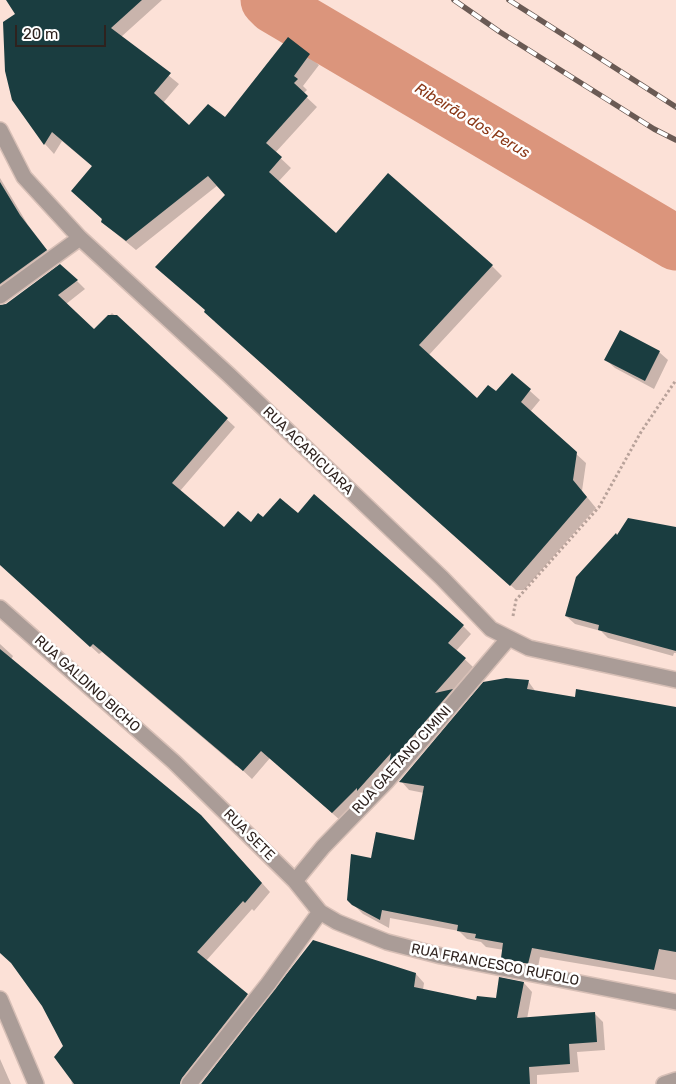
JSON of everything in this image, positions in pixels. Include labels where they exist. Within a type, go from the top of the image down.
[{"type":"street","name":"RUA ACARICUARA","points":[[0,130],[24,177],[80,238],[229,375],[442,578],[491,629],[529,648],[676,680]]},
{"type":"street","points":[[0,296],[80,238]]},
{"type":"street","name":"RUA GALDINO BICHO","points":[[0,608],[174,762]]},
{"type":"street","name":"RUA GAETANO CIMINI","points":[[295,881],[324,847],[387,781],[508,639]]},
{"type":"street","name":"RUA SETE","points":[[174,762],[295,881],[320,912]]},
{"type":"street","points":[[189,1084],[268,984],[320,912]]},
{"type":"street","name":"RUA FRANCESCO RUFOLO","points":[[320,912],[337,922],[386,942],[441,956],[676,1002]]},
{"type":"street","points":[[0,999],[16,1032],[36,1084]]},
{"type":"street","points":[[664,1084],[676,1080]]},
{"type":"path","points":[[508,639],[516,600],[599,507],[641,432],[676,380]]},
{"type":"building","points":[[6,0],[142,0],[111,28],[171,73],[154,93],[189,125],[208,104],[225,117],[288,37],[310,54],[294,76],[298,79],[294,83],[308,96],[266,143],[282,157],[269,172],[336,233],[388,173],[493,265],[419,345],[477,398],[488,385],[496,391],[512,373],[531,389],[521,402],[577,452],[573,480],[587,497],[510,586],[155,267],[225,195],[208,176],[126,241],[101,222],[102,219],[71,191],[92,166],[52,132],[44,145],[12,100],[5,71],[3,22],[15,14]]},
{"type":"building","points":[[0,182],[20,215],[47,250],[0,284]]},
{"type":"building","points":[[60,264],[78,280],[58,295],[94,329],[108,315],[117,315],[228,418],[172,483],[224,527],[238,511],[251,522],[258,513],[263,517],[280,498],[298,513],[314,494],[464,625],[448,643],[466,658],[435,693],[453,689],[389,764],[391,753],[357,791],[357,788],[332,813],[261,751],[243,771],[93,644],[90,647],[0,565],[0,305],[6,304]]},
{"type":"building","points":[[620,330],[660,351],[645,381],[604,360]]},
{"type":"building","points":[[628,518],[676,527],[676,651],[598,630],[599,625],[565,616],[576,577],[616,533],[617,535]]},
{"type":"building","points":[[0,649],[201,815],[262,883],[197,952],[248,994],[182,1078],[180,1084],[74,1084],[54,1057],[63,1046],[42,1006],[11,963],[0,953]]},
{"type":"building","points":[[506,678],[529,680],[527,689],[575,697],[576,689],[676,707],[676,952],[659,949],[654,970],[532,948],[528,964],[501,958],[503,943],[475,938],[476,934],[457,931],[458,925],[382,910],[380,920],[352,905],[347,900],[351,854],[371,858],[376,832],[414,840],[424,786],[399,782],[483,682]]},
{"type":"building","points":[[313,940],[416,973],[414,987],[476,1000],[477,996],[496,998],[499,977],[524,982],[517,1018],[595,1012],[597,1042],[569,1044],[570,1064],[529,1067],[530,1084],[201,1084]]},
{"type":"waterway","name":"Ribeirão dos Perus","points":[[268,0],[274,6],[676,243]]},
{"type":"railway","points":[[454,0],[500,32],[654,129],[676,140]]},
{"type":"railway","points":[[509,0],[676,107]]}]
